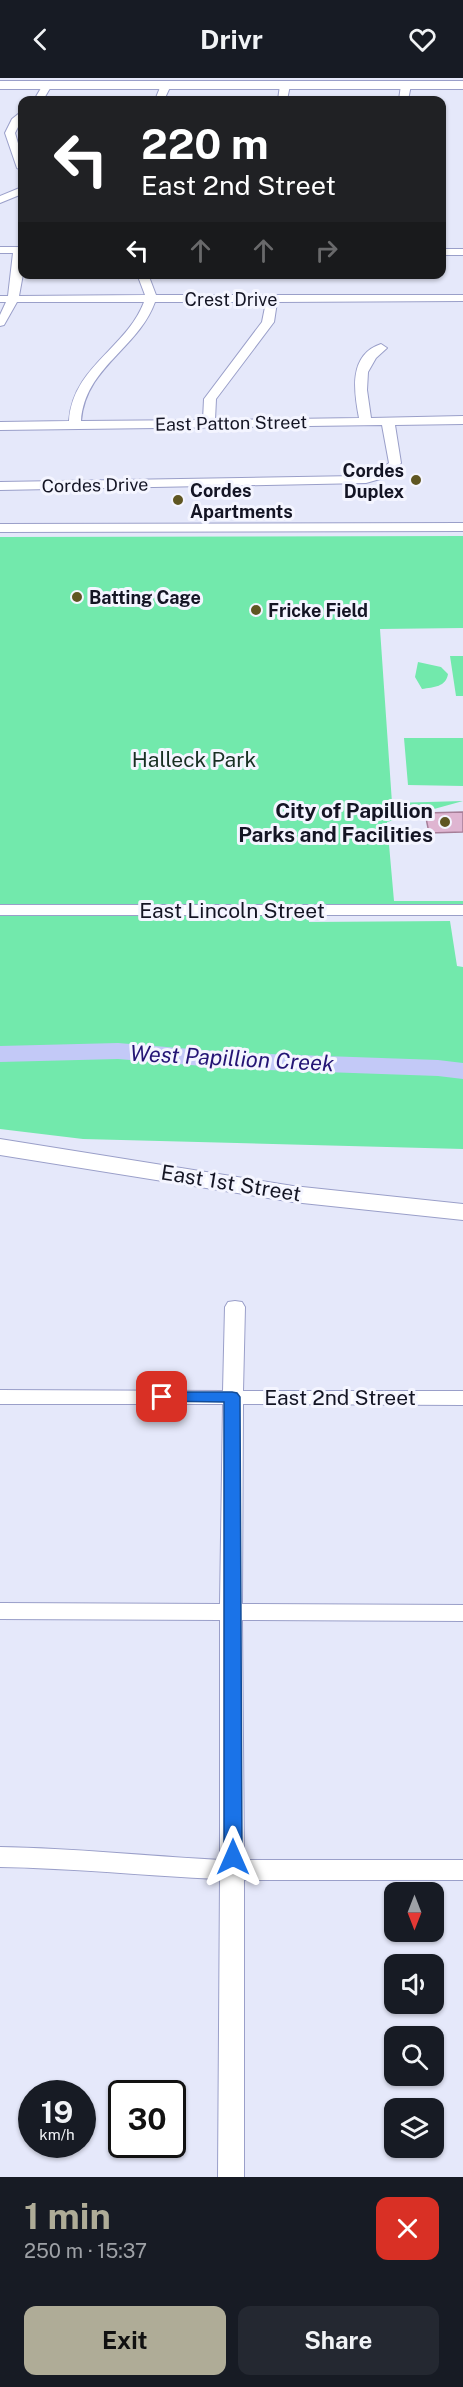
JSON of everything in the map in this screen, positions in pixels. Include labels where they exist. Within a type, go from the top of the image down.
[{"type":"street","points":[[0,85],[166,85],[215,82],[285,85],[463,85]]},
{"type":"street","points":[[42,96],[46,85]]},
{"type":"street","points":[[161,96],[166,85]]},
{"type":"street","points":[[283,96],[285,85]]},
{"type":"street","points":[[404,96],[406,85]]},
{"type":"street","points":[[18,118],[10,127],[8,136],[18,159]]},
{"type":"street","points":[[0,200],[18,192]]},
{"type":"street","points":[[0,250],[18,250]]},
{"type":"street","points":[[446,252],[463,252]]},
{"type":"street","points":[[0,323],[14,299],[18,271]]},
{"type":"street","points":[[75,425],[76,405],[83,389],[133,329],[151,299],[145,279]]},
{"type":"street","name":"Crest Drive","points":[[0,299],[463,298]]},
{"type":"street","points":[[209,423],[210,399],[268,322],[272,312],[272,299]]},
{"type":"street","points":[[366,421],[359,379],[364,365],[381,348]]},
{"type":"street","name":"East Patton Street","points":[[0,426],[463,420]]},
{"type":"street","name":"Cordes Drive","points":[[0,486],[331,481],[372,477],[384,473],[395,463],[388,421]]},
{"type":"street","points":[[0,528],[463,527]]},
{"type":"street","name":"East Lincoln Street","points":[[0,910],[463,910]]},
{"type":"street","name":"East 1st Street","points":[[0,1147],[292,1194],[463,1212]]},
{"type":"street","points":[[231,2177],[231,1612],[232,1397],[235,1307]]},
{"type":"street","name":"East 2nd Street","points":[[0,1397],[463,1398]]},
{"type":"street","points":[[0,1611],[463,1613]]},
{"type":"street","points":[[0,1857],[69,1858],[149,1866],[232,1870],[463,1870]]},
{"type":"green space","name":"Halleck Park","points":[[463,536],[463,628],[380,629],[392,803],[463,801],[387,822],[394,901],[463,901],[463,916],[309,916],[309,922],[450,921],[457,966],[463,967],[463,1149],[83,1139],[0,1129],[0,537]]},
{"type":"green space","points":[[450,656],[463,656],[463,696],[456,696]]},
{"type":"green space","points":[[418,662],[441,667],[448,674],[445,682],[439,686],[422,689],[415,677]]},
{"type":"green space","points":[[404,738],[463,738],[463,786],[408,785]]},
{"type":"building","name":"City of Papillion Parks and Facilities","points":[[463,812],[463,832],[429,833],[425,813]]},
{"type":"waterway","name":"West Papillion Creek","points":[[0,1054],[118,1051],[239,1061],[438,1068],[463,1071]]},
{"type":"place","name":"Cordes Duplex","points":[[416,480]]},
{"type":"place","name":"Cordes Apartments","points":[[178,500]]},
{"type":"place","name":"Batting Cage","points":[[77,597]]},
{"type":"place","name":"Fricke Field","points":[[256,610]]},
{"type":"place","name":"City of Papillion Parks and Facilities","points":[[445,822]]},
{"type":"route","points":[[162,1397],[232,1397],[233,1857]]}]
